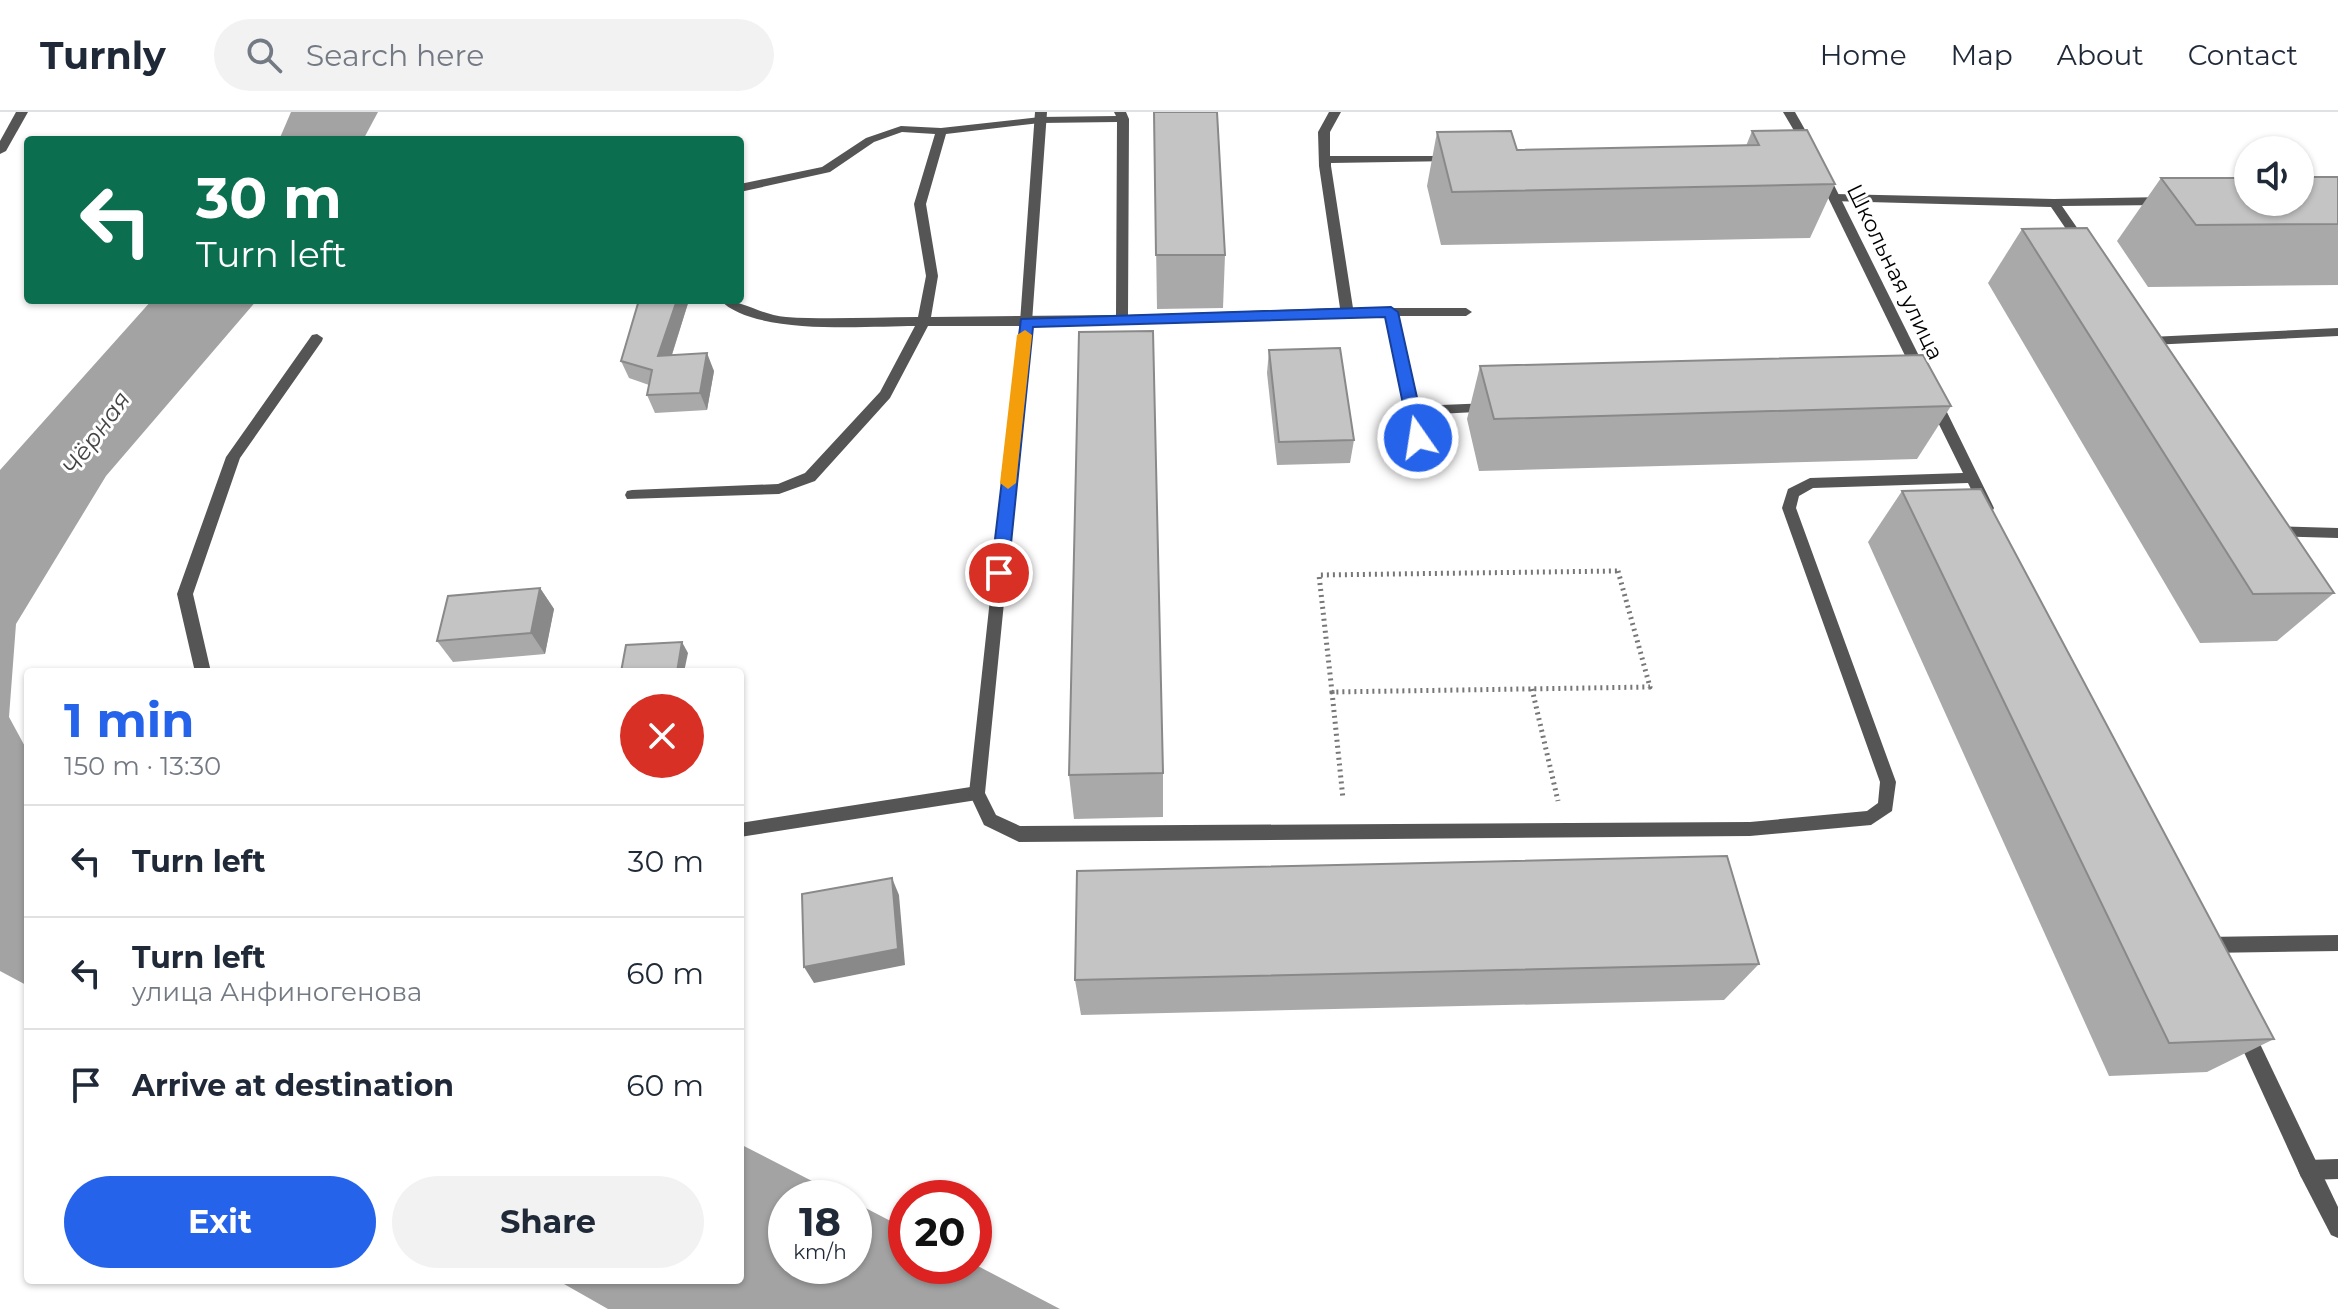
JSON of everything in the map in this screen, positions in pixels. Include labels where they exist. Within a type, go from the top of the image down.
[{"type":"street","points":[[0,151],[22,112]]},
{"type":"street","points":[[1335,112],[1324,132],[1325,160],[1347,312]]},
{"type":"street","name":"Школьная улица","points":[[1789,112],[1804,153],[1835,198],[1925,396],[1993,520]]},
{"type":"street","points":[[1040,116],[1026,322],[977,793],[990,820],[1019,834],[1750,829],[1871,818],[1886,806],[1888,782],[1789,508],[1793,493],[1810,483],[1972,478]]},
{"type":"street","points":[[744,187],[826,170],[870,140],[901,129],[941,131],[1040,116],[1122,116],[1122,319]]},
{"type":"street","points":[[632,495],[779,489],[810,477],[885,395],[924,321],[932,276],[920,204],[941,131]]},
{"type":"street","points":[[1325,160],[1466,158]]},
{"type":"street","points":[[1835,198],[2054,203],[2173,201]]},
{"type":"street","points":[[2054,203],[2089,254]]},
{"type":"street","points":[[732,304],[745,312],[784,321],[1026,322],[1347,312],[1466,312]]},
{"type":"street","points":[[1391,312],[1424,465]]},
{"type":"street","points":[[2142,329],[2159,354]]},
{"type":"street","points":[[2150,341],[2338,332]]},
{"type":"street","points":[[202,668],[185,594],[233,457],[317,338]]},
{"type":"street","points":[[1411,411],[1505,408]]},
{"type":"street","points":[[2266,520],[2274,532],[2338,533]]},
{"type":"street","points":[[744,829],[977,793]]},
{"type":"street","points":[[2205,945],[2338,943]]},
{"type":"street","points":[[2237,1015],[2338,1228]]},
{"type":"street","points":[[2308,1170],[2338,1169]]},
{"type":"path","points":[[1331,692],[1650,687],[1618,571],[1319,575],[1331,692],[1347,832]]},
{"type":"path","points":[[1532,689],[1564,830]]},
{"type":"water","points":[[291,112],[378,112],[365,136],[281,136]]},
{"type":"water","name":"Чёрная","points":[[148,304],[254,304],[106,476],[16,624],[9,717],[24,745],[24,984],[0,971],[0,470]]},
{"type":"water","points":[[744,1146],[810,1180],[768,1180],[768,1284],[872,1284],[872,1211],[888,1220],[888,1284],[992,1284],[992,1273],[1060,1309],[608,1309],[564,1284],[744,1284]]},
{"type":"building","points":[[1154,112],[1217,112],[1225,255],[1156,255]]},
{"type":"building","points":[[1807,130],[1835,184],[1452,192],[1437,132],[1511,131],[1517,150],[1759,145],[1752,131]]},
{"type":"building","points":[[2314,177],[2338,177],[2338,224],[2196,225],[2161,178],[2234,178],[2234,216],[2314,216]]},
{"type":"building","points":[[2087,228],[2334,593],[2253,594],[2022,229]]},
{"type":"building","points":[[638,304],[676,304],[658,356],[707,353],[700,393],[647,395],[652,370],[621,361]]},
{"type":"building","points":[[1153,331],[1163,773],[1069,775],[1079,332]]},
{"type":"building","points":[[1340,348],[1354,440],[1279,442],[1269,350]]},
{"type":"building","points":[[1923,355],[1951,406],[1494,419],[1480,366]]},
{"type":"building","points":[[1981,489],[2274,1039],[2169,1043],[1902,491]]},
{"type":"building","points":[[540,588],[531,633],[437,641],[448,596]]},
{"type":"building","points":[[682,642],[678,668],[622,668],[626,645]]},
{"type":"building","points":[[1727,856],[1759,964],[1075,980],[1077,871]]},
{"type":"building","points":[[892,878],[898,949],[804,967],[802,894]]},
{"type":"slow traffic","points":[[1008,483],[1025,335]]},
{"type":"route","points":[[999,573],[1026,322],[1391,312],[1418,438]]}]
